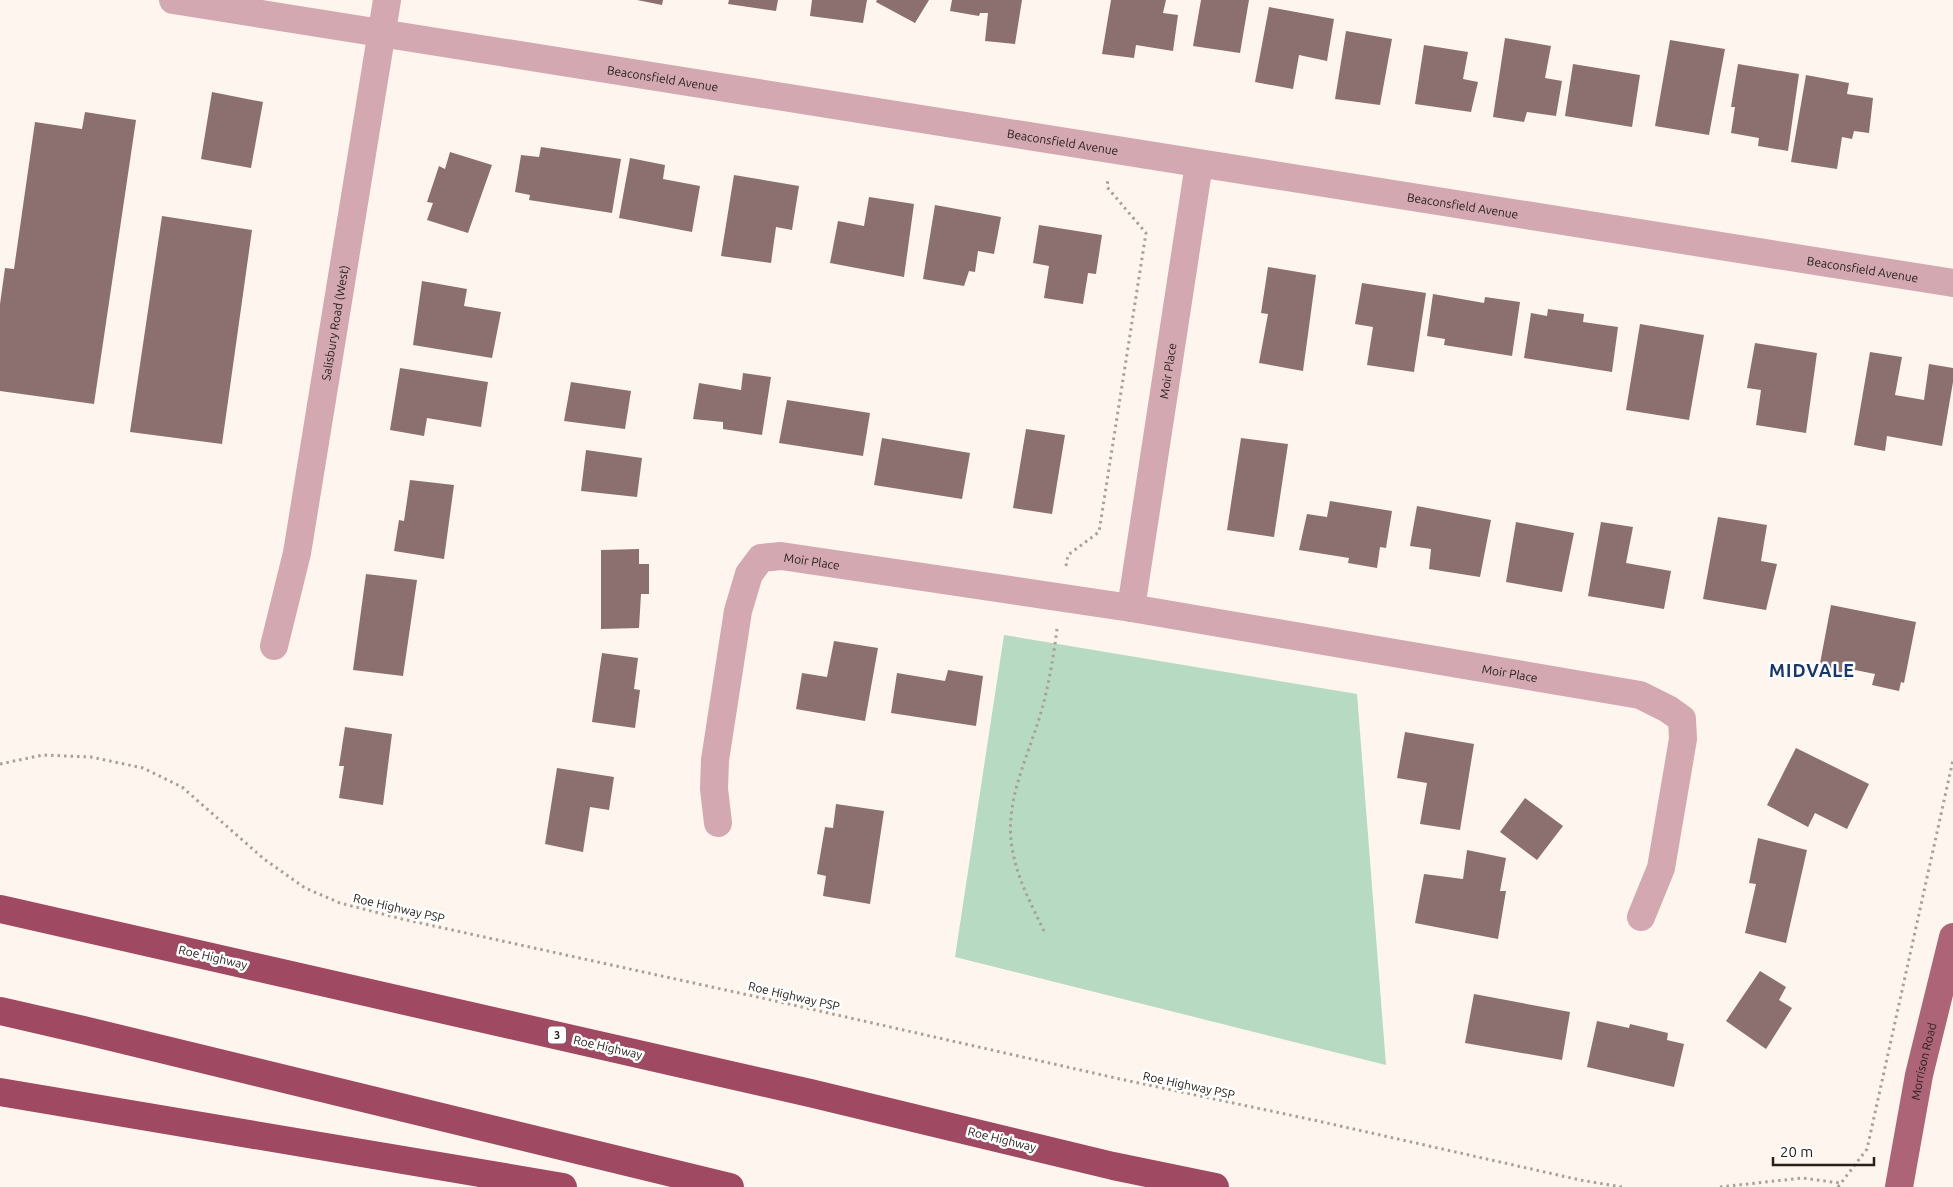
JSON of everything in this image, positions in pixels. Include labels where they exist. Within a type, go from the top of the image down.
[{"type":"highway","name":"Roe Highway","points":[[0,909],[800,1090],[1114,1166],[1215,1187]]},
{"type":"highway","points":[[0,1011],[730,1187]]},
{"type":"highway","points":[[0,1092],[563,1187]]},
{"type":"main road","name":"Morrison Road","points":[[1899,1187],[1919,1075],[1953,937]]},
{"type":"street","name":"Beaconsfield Avenue","points":[[173,0],[1953,283]]},
{"type":"street","name":"Salisbury Road (West)","points":[[274,646],[297,553],[387,0]]},
{"type":"street","name":"Moir Place","points":[[1131,608],[1199,164]]},
{"type":"street","name":"Moir Place","points":[[718,823],[714,789],[715,760],[738,611],[749,574],[761,558],[781,556],[1131,608],[1640,695],[1668,709],[1682,719],[1682,739],[1662,868],[1641,918]]},
{"type":"path","points":[[1044,931],[1023,887],[1013,853],[1010,829],[1011,809],[1015,789],[1039,718],[1050,676],[1068,555],[1099,532],[1146,233],[1107,187],[1108,178]]},
{"type":"path","name":"Roe Highway PSP","points":[[0,764],[43,755],[91,757],[143,768],[182,787],[264,859],[305,888],[340,903],[402,919],[1120,1079],[1318,1120],[1580,1180],[1622,1187]]},
{"type":"path","points":[[1720,1187],[1802,1178],[1839,1185],[1866,1149],[1953,760]]},
{"type":"green space","points":[[1004,635],[1357,694],[1386,1065],[955,957]]},
{"type":"building","points":[[637,0],[663,0],[662,5]]},
{"type":"building","points":[[729,0],[778,0],[776,11],[728,4]]},
{"type":"building","points":[[812,0],[867,0],[863,23],[810,16]]},
{"type":"building","points":[[877,0],[929,0],[915,23],[876,2]]},
{"type":"building","points":[[952,0],[1022,0],[1015,44],[985,41],[988,13],[980,13],[979,16],[950,11]]},
{"type":"building","points":[[1111,0],[1166,0],[1163,13],[1178,15],[1173,51],[1136,45],[1134,58],[1102,54]]},
{"type":"building","points":[[1201,0],[1249,0],[1240,53],[1193,46]]},
{"type":"building","points":[[1269,7],[1334,19],[1327,61],[1299,55],[1293,89],[1255,82]]},
{"type":"building","points":[[1346,31],[1392,39],[1380,105],[1335,99]]},
{"type":"building","points":[[1505,38],[1551,46],[1545,78],[1562,81],[1556,116],[1527,112],[1524,122],[1493,117]]},
{"type":"building","points":[[1670,40],[1725,49],[1709,135],[1655,126]]},
{"type":"building","points":[[1424,45],[1468,52],[1463,79],[1478,82],[1471,112],[1415,104]]},
{"type":"building","points":[[1573,64],[1640,75],[1632,127],[1565,116]]},
{"type":"building","points":[[1738,64],[1799,74],[1788,151],[1758,146],[1759,138],[1731,133],[1735,107],[1731,107]]},
{"type":"building","points":[[1806,75],[1849,83],[1847,94],[1873,98],[1869,133],[1854,131],[1852,139],[1842,137],[1837,169],[1791,162]]},
{"type":"building","points":[[212,92],[263,102],[251,168],[201,159]]},
{"type":"building","points":[[85,112],[136,120],[94,404],[0,391],[0,304],[5,268],[14,269],[35,122],[82,129]]},
{"type":"building","points":[[541,147],[621,159],[612,213],[529,200],[530,195],[515,192],[521,155],[539,157]]},
{"type":"building","points":[[450,152],[492,165],[468,233],[427,220],[433,203],[427,202],[439,166],[445,169]]},
{"type":"building","points":[[630,158],[665,165],[663,179],[700,186],[692,232],[619,218]]},
{"type":"building","points":[[734,175],[799,186],[792,230],[776,227],[771,263],[721,256]]},
{"type":"building","points":[[869,197],[914,204],[904,277],[830,263],[838,221],[864,226]]},
{"type":"building","points":[[935,205],[1001,217],[994,254],[978,251],[975,272],[969,271],[964,286],[923,279]]},
{"type":"building","points":[[162,216],[252,230],[222,444],[130,432]]},
{"type":"building","points":[[1039,225],[1102,235],[1096,274],[1088,273],[1083,304],[1044,298],[1049,266],[1033,263]]},
{"type":"building","points":[[1268,267],[1316,275],[1303,371],[1259,363],[1268,314],[1261,313]]},
{"type":"building","points":[[422,281],[467,289],[464,306],[501,312],[492,358],[413,345]]},
{"type":"building","points":[[1362,283],[1426,293],[1414,372],[1367,365],[1373,327],[1355,324]]},
{"type":"building","points":[[1433,294],[1484,303],[1485,297],[1520,302],[1512,356],[1444,345],[1445,339],[1427,336]]},
{"type":"building","points":[[1548,309],[1584,314],[1583,322],[1618,327],[1612,372],[1524,358],[1531,313],[1547,316]]},
{"type":"building","points":[[1640,324],[1704,335],[1689,420],[1626,410]]},
{"type":"building","points":[[1755,343],[1817,353],[1806,433],[1756,425],[1761,390],[1747,388]]},
{"type":"building","points":[[1870,352],[1902,357],[1895,395],[1924,400],[1929,364],[1953,368],[1953,382],[1942,446],[1887,436],[1885,451],[1854,445]]},
{"type":"building","points":[[400,368],[488,382],[481,427],[427,418],[424,436],[390,430]]},
{"type":"building","points":[[743,373],[771,377],[762,435],[723,429],[723,422],[693,419],[699,383],[741,390]]},
{"type":"building","points":[[571,382],[631,391],[625,429],[564,421]]},
{"type":"building","points":[[787,400],[870,413],[863,456],[779,443]]},
{"type":"building","points":[[1026,429],[1065,435],[1052,514],[1013,508]]},
{"type":"building","points":[[882,438],[970,453],[962,499],[874,485]]},
{"type":"building","points":[[1241,438],[1288,444],[1274,537],[1227,530]]},
{"type":"building","points":[[586,450],[642,458],[637,497],[581,491]]},
{"type":"building","points":[[410,480],[454,485],[444,559],[394,551],[399,520],[404,521]]},
{"type":"building","points":[[1330,501],[1392,511],[1386,548],[1380,547],[1377,568],[1348,563],[1349,558],[1299,550],[1307,514],[1327,517]]},
{"type":"building","points":[[1417,506],[1491,520],[1480,577],[1429,569],[1431,549],[1410,546]]},
{"type":"building","points":[[1718,517],[1767,525],[1761,561],[1777,564],[1766,610],[1703,599]]},
{"type":"building","points":[[1516,522],[1574,533],[1562,592],[1506,582]]},
{"type":"building","points":[[1601,522],[1633,527],[1626,563],[1671,571],[1664,609],[1588,596]]},
{"type":"building","points":[[639,549],[639,564],[649,564],[649,594],[641,594],[639,628],[601,629],[601,550]]},
{"type":"building","points":[[366,574],[417,580],[403,676],[353,670]]},
{"type":"building","points":[[1831,605],[1916,622],[1904,683],[1901,682],[1899,691],[1872,685],[1875,674],[1850,669],[1847,680],[1818,674]]},
{"type":"building","points":[[834,641],[878,648],[865,721],[796,709],[802,673],[827,677]]},
{"type":"building","points":[[602,653],[638,658],[634,689],[640,690],[635,728],[592,722]]},
{"type":"building","points":[[948,670],[983,676],[976,726],[891,713],[897,673],[945,681]]},
{"type":"building","points":[[345,727],[392,734],[383,805],[339,798],[344,766],[339,766]]},
{"type":"building","points":[[1405,732],[1474,744],[1460,830],[1420,824],[1427,783],[1397,778]]},
{"type":"building","points":[[1796,748],[1869,784],[1847,829],[1815,813],[1808,827],[1767,805]]},
{"type":"building","points":[[557,768],[614,777],[609,810],[590,807],[583,852],[545,844]]},
{"type":"building","points":[[1525,798],[1563,826],[1537,860],[1500,832]]},
{"type":"building","points":[[836,804],[884,811],[870,904],[823,896],[826,876],[817,874],[825,827],[833,828]]},
{"type":"building","points":[[1758,838],[1807,850],[1786,943],[1745,933],[1756,884],[1749,883]]},
{"type":"building","points":[[1467,850],[1506,858],[1500,891],[1506,891],[1498,939],[1415,923],[1424,874],[1463,879]]},
{"type":"building","points":[[1760,971],[1786,987],[1779,1000],[1792,1008],[1766,1049],[1726,1021]]},
{"type":"building","points":[[1474,994],[1570,1012],[1562,1060],[1465,1043]]},
{"type":"building","points":[[1597,1021],[1629,1028],[1630,1024],[1668,1033],[1667,1040],[1684,1044],[1674,1087],[1587,1067]]},
{"type":"district","name":"MIDVALE","points":[[1812,670]]}]
